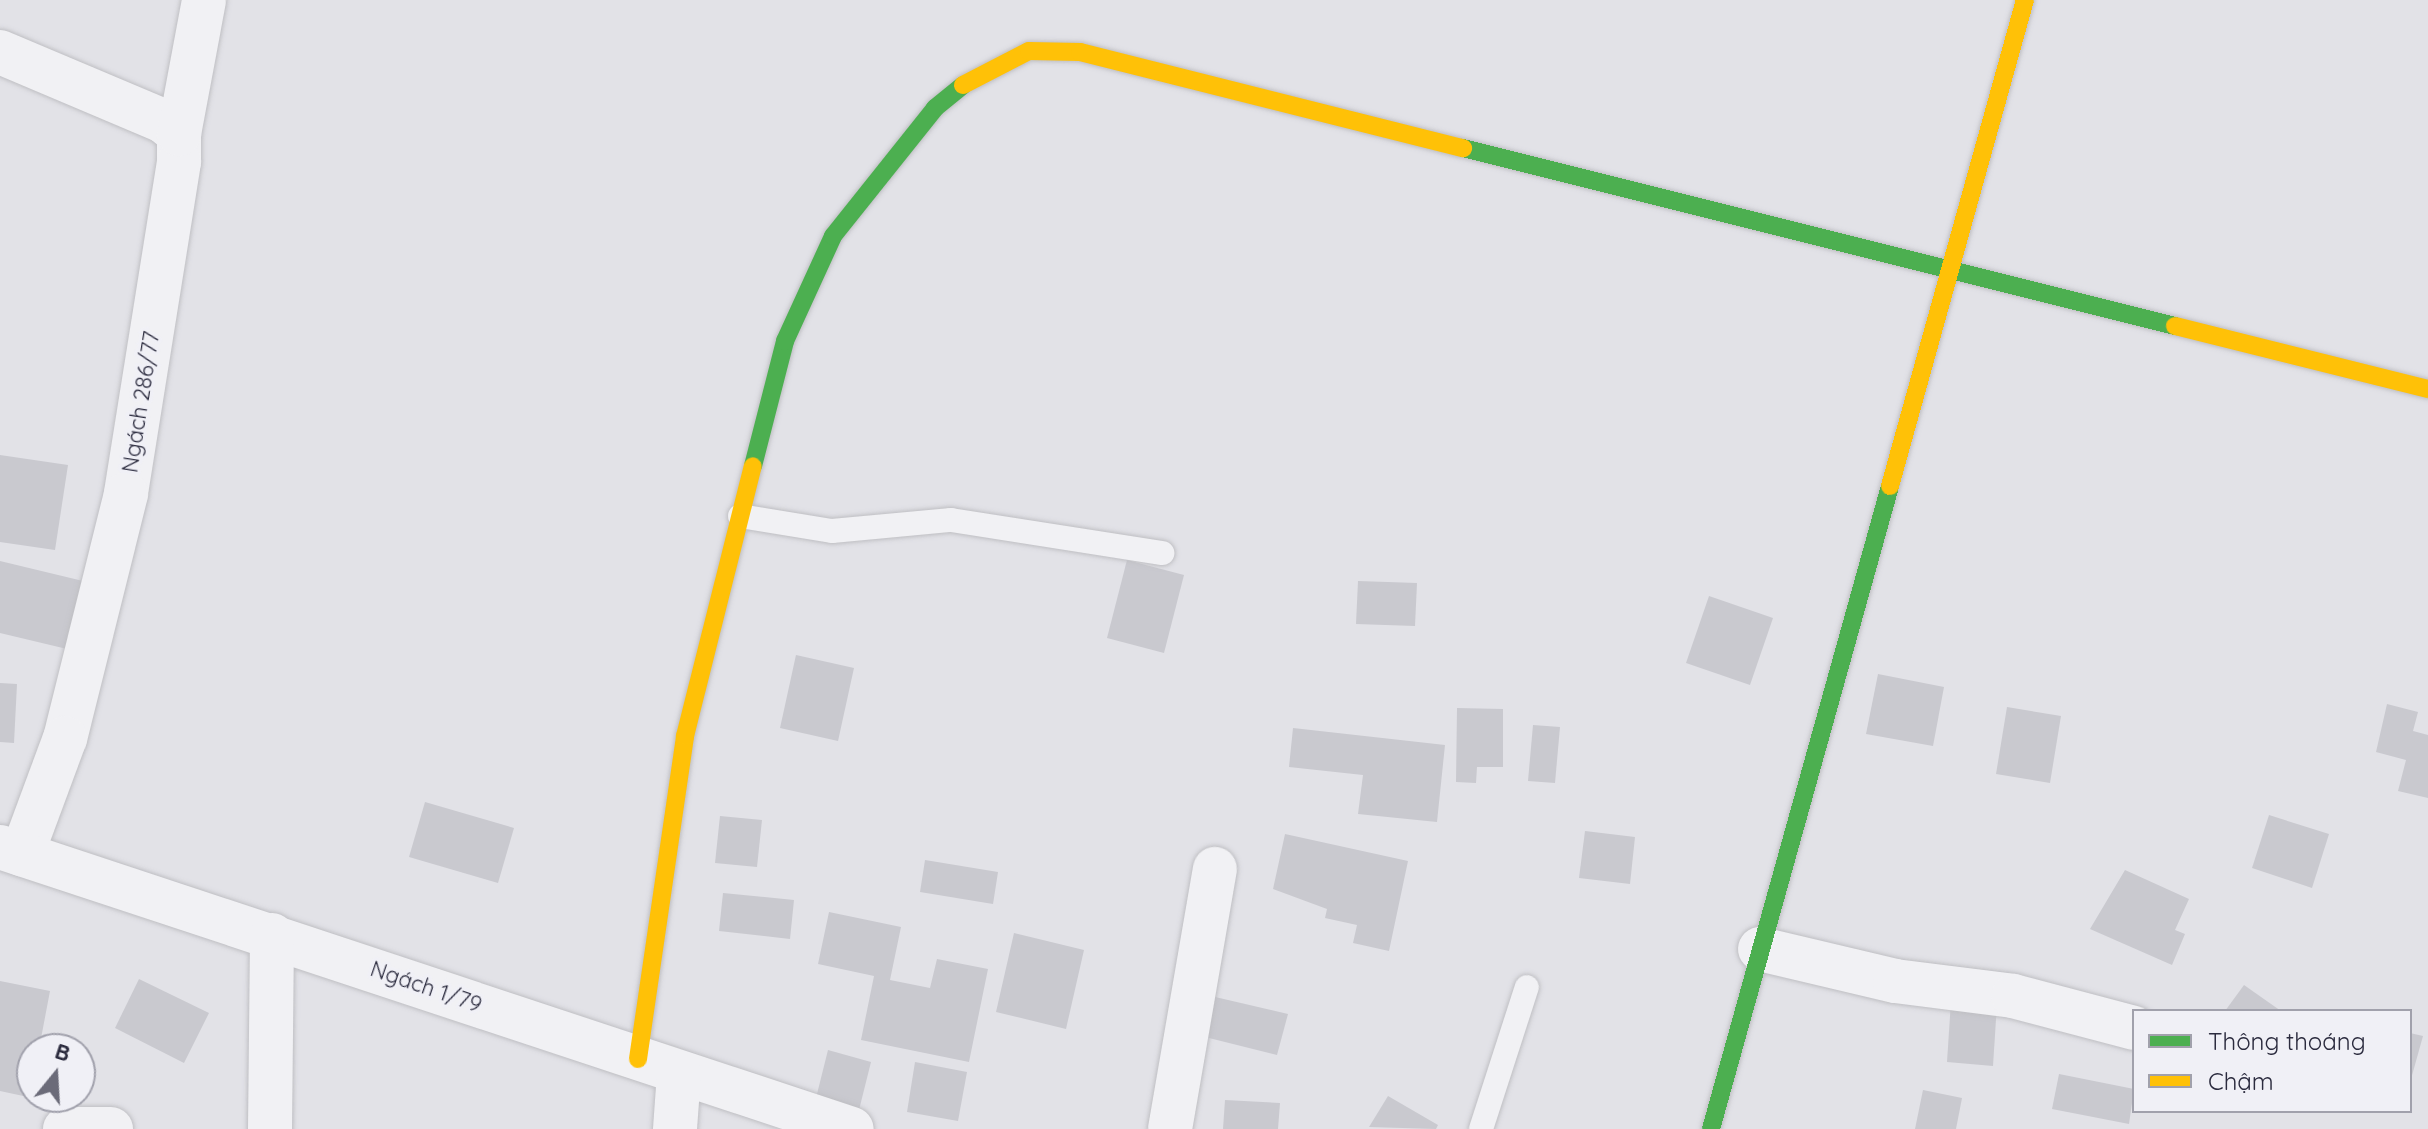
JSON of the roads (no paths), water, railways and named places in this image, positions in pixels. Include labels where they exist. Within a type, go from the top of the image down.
[{"type":"street","name":"Ngách 286/77","points":[[11,850],[65,738],[126,494],[179,134],[204,0]]},
{"type":"street","points":[[1711,1129],[2025,0]]},
{"type":"street","points":[[638,1059],[685,736],[785,341],[833,236],[935,108],[979,72],[1029,51],[1080,52],[1950,265],[2428,389]]},
{"type":"street","points":[[0,52],[120,97],[179,134]]},
{"type":"street","name":"Ngách 1/79","points":[[11,850],[852,1129]]},
{"type":"street","points":[[1170,1129],[1215,869]]},
{"type":"street","points":[[270,1129],[272,935]]},
{"type":"street","points":[[1760,949],[1895,981],[2013,996],[2132,1027]]},
{"type":"street","points":[[675,1129],[679,1073]]},
{"type":"street","points":[[65,1129],[111,1129]]},
{"type":"lane","points":[[740,516],[832,531],[951,520],[1162,553]]},
{"type":"lane","points":[[1481,1129],[1527,987]]}]
